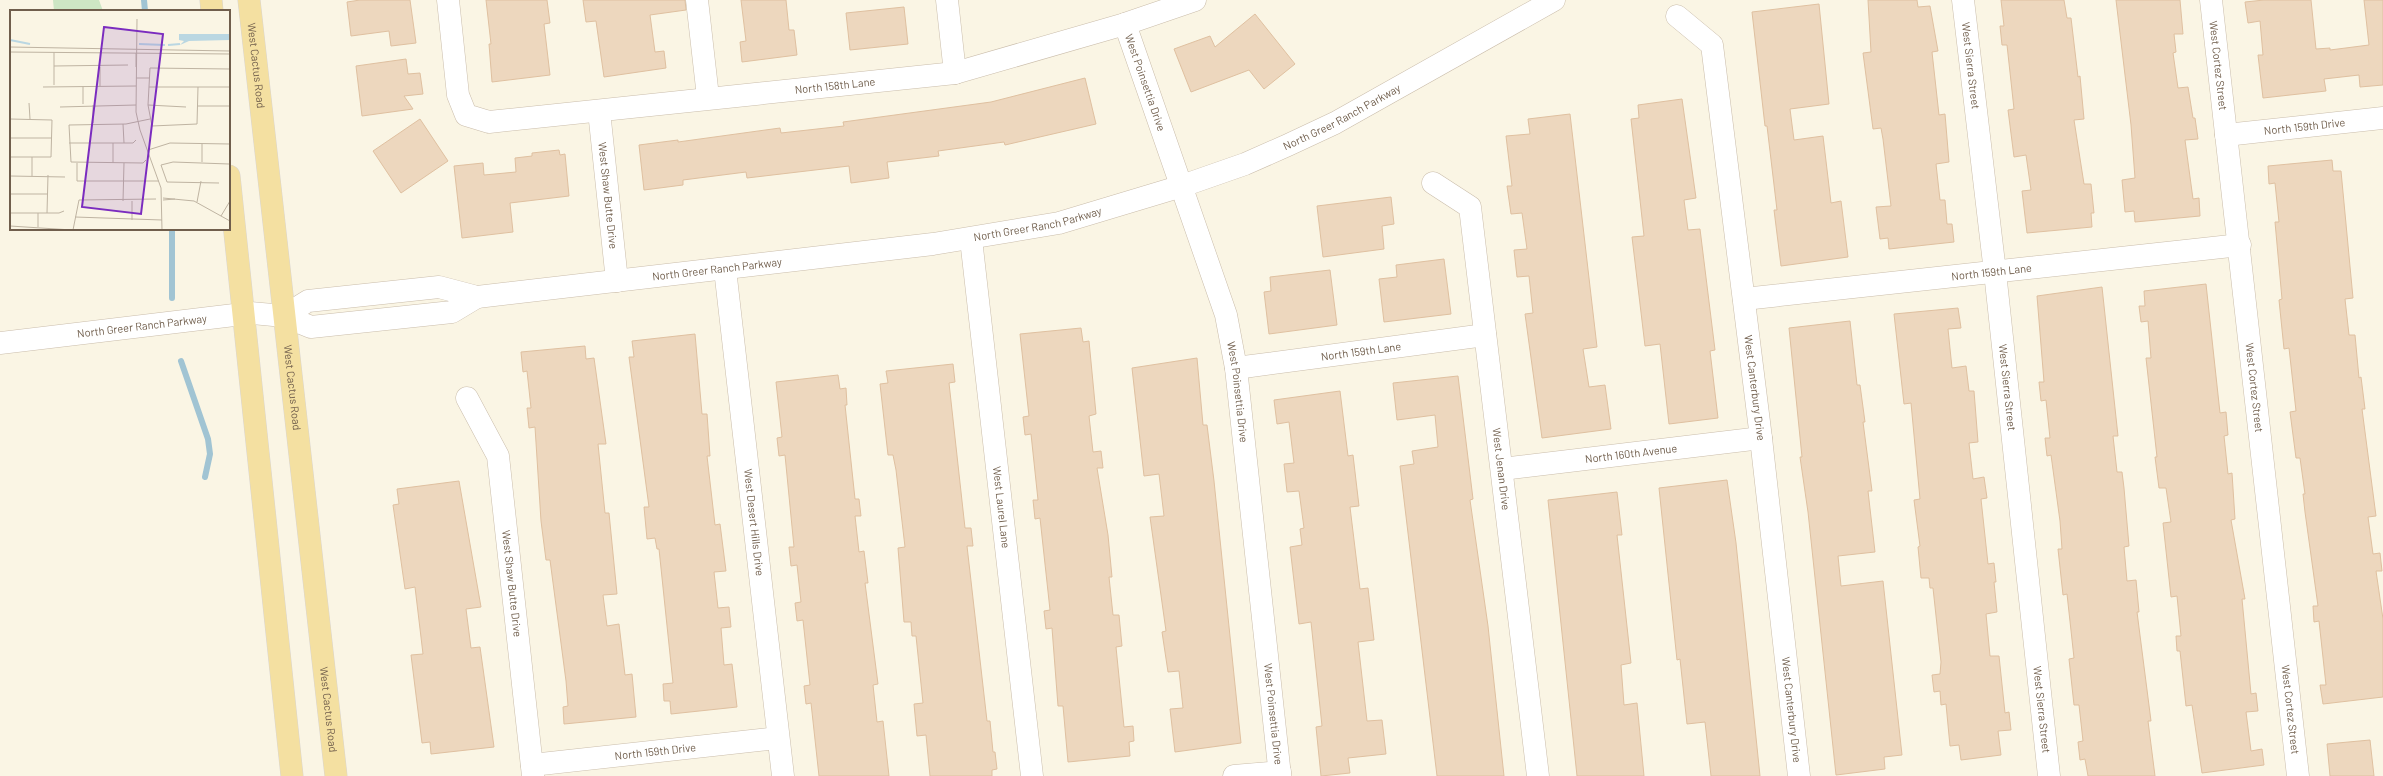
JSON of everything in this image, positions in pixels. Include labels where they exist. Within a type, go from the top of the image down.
[{"type":"main road","points":[[210,0],[212,10]]},
{"type":"main road","name":"West Cactus Road","points":[[249,0],[336,776]]},
{"type":"main road","points":[[230,185],[292,776]]},
{"type":"street","name":"North 158th Lane","points":[[448,0],[458,95],[466,115],[489,122],[708,97],[955,73],[1125,24],[1195,0]]},
{"type":"street","points":[[697,0],[708,97]]},
{"type":"street","points":[[947,0],[955,73]]},
{"type":"street","name":"North Greer Ranch Parkway","points":[[0,343],[244,314],[284,316],[308,301],[439,287],[477,297],[725,269],[971,239],[1059,223],[1182,186],[1245,164],[1335,123],[1530,6],[1554,0]]},
{"type":"street","name":"West Sierra Street","points":[[1963,0],[1995,272],[2049,776]]},
{"type":"street","name":"West Cortez Street","points":[[2211,0],[2240,245],[2298,776]]},
{"type":"street","name":"West Canterbury Drive","points":[[1677,16],[1712,45],[1762,438],[1799,776]]},
{"type":"street","name":"West Poinsettia Drive","points":[[1125,24],[1226,315],[1236,368],[1280,774]]},
{"type":"street","name":"West Shaw Butte Drive","points":[[599,110],[617,281]]},
{"type":"street","name":"North 159th Drive","points":[[2226,135],[2383,118]]},
{"type":"street","name":"West Jenan Drive","points":[[1433,183],[1470,207],[1538,776]]},
{"type":"street","name":"West Laurel Lane","points":[[971,239],[1032,776]]},
{"type":"street","name":"North 159th Lane","points":[[1744,299],[2240,245]]},
{"type":"street","name":"West Desert Hills Drive","points":[[725,269],[783,776]]},
{"type":"street","name":"North 159th Lane","points":[[1236,368],[1486,335]]},
{"type":"street","name":"West Shaw Butte Drive","points":[[466,398],[498,456],[533,770]]},
{"type":"street","name":"North 160th Avenue","points":[[1502,469],[1762,438]]},
{"type":"street","name":"North 159th Drive","points":[[533,770],[778,738]]},
{"type":"street","points":[[1234,776],[1280,774]]},
{"type":"green space","points":[[53,0],[99,0],[103,10],[54,10]]},
{"type":"building","points":[[360,0],[410,0],[416,43],[391,46],[389,31],[351,36],[347,2]]},
{"type":"building","points":[[486,0],[547,0],[550,23],[544,24],[550,75],[492,82],[489,44],[491,44]]},
{"type":"building","points":[[583,0],[685,0],[686,10],[650,15],[655,52],[664,51],[666,68],[604,77],[596,21],[586,22]]},
{"type":"building","points":[[741,0],[786,0],[789,30],[794,30],[797,55],[742,62],[740,42],[746,41]]},
{"type":"building","points":[[1868,0],[1917,0],[1918,7],[1930,6],[1938,51],[1932,52],[1939,115],[1945,114],[1949,162],[1936,164],[1940,200],[1945,200],[1947,224],[1952,224],[1954,242],[1889,249],[1888,238],[1880,239],[1876,207],[1891,206],[1881,128],[1873,129],[1863,53],[1871,52]]},
{"type":"building","points":[[2001,0],[2064,0],[2067,18],[2071,18],[2078,77],[2080,76],[2084,119],[2074,120],[2084,184],[2091,184],[2094,213],[2091,213],[2092,227],[2027,233],[2022,191],[2031,190],[2026,155],[2014,157],[2008,110],[2014,109],[2007,45],[2002,45],[2000,26],[2004,26]]},
{"type":"building","points":[[2116,0],[2180,0],[2183,34],[2174,34],[2176,52],[2173,53],[2178,88],[2188,87],[2193,118],[2195,118],[2198,139],[2185,140],[2193,199],[2199,198],[2200,216],[2135,222],[2134,211],[2125,212],[2122,180],[2135,178],[2131,125]]},
{"type":"building","points":[[2264,0],[2311,0],[2316,49],[2330,48],[2330,50],[2369,45],[2364,0],[2383,0],[2383,85],[2360,87],[2359,75],[2324,79],[2326,91],[2263,98],[2258,55],[2263,55],[2260,21],[2248,23],[2245,2]]},
{"type":"building","points":[[1819,4],[1829,104],[1790,109],[1794,140],[1823,136],[1831,203],[1841,201],[1848,257],[1781,266],[1774,210],[1777,210],[1767,126],[1765,126],[1752,12]]},
{"type":"building","points":[[904,7],[908,44],[850,50],[846,13]]},
{"type":"building","points":[[1255,14],[1295,64],[1264,89],[1249,70],[1191,92],[1174,49],[1210,36],[1215,47]]},
{"type":"building","points":[[406,59],[408,74],[420,73],[423,94],[404,96],[413,109],[362,116],[356,66]]},
{"type":"building","points":[[1085,78],[1096,124],[1005,145],[1004,142],[938,151],[939,156],[887,162],[889,178],[851,183],[849,166],[747,178],[746,172],[683,180],[683,185],[644,190],[639,145],[678,140],[678,142],[780,128],[781,133],[844,126],[843,122],[991,102]]},
{"type":"building","points":[[1682,99],[1696,198],[1684,200],[1688,230],[1700,229],[1715,350],[1710,351],[1718,418],[1669,424],[1660,344],[1645,346],[1632,237],[1644,236],[1631,119],[1639,118],[1638,105]]},
{"type":"building","points":[[1570,114],[1597,347],[1583,349],[1589,387],[1605,385],[1611,429],[1542,438],[1525,314],[1533,313],[1529,276],[1517,277],[1514,250],[1527,249],[1522,213],[1511,214],[1507,186],[1512,186],[1506,136],[1530,134],[1528,119]]},
{"type":"building","points":[[420,119],[448,161],[401,193],[373,151]]},
{"type":"building","points":[[559,150],[560,155],[565,154],[569,196],[510,203],[513,232],[462,238],[454,166],[483,163],[484,175],[516,172],[515,158],[532,156],[532,153]]},
{"type":"building","points":[[2332,160],[2333,171],[2341,171],[2353,298],[2345,299],[2349,335],[2355,335],[2359,378],[2361,377],[2365,409],[2362,409],[2376,516],[2368,517],[2373,554],[2380,553],[2382,571],[2376,571],[2383,619],[2383,697],[2323,704],[2320,685],[2326,685],[2319,621],[2314,622],[2313,606],[2318,606],[2305,512],[2303,494],[2305,494],[2300,458],[2296,458],[2290,412],[2296,411],[2289,348],[2284,349],[2279,300],[2282,299],[2275,222],[2279,222],[2275,183],[2269,184],[2268,166]]},
{"type":"building","points":[[1391,197],[1394,224],[1382,226],[1384,249],[1323,257],[1317,206]]},
{"type":"building","points":[[1444,259],[1451,314],[1384,322],[1379,279],[1397,277],[1396,265]]},
{"type":"building","points":[[1330,270],[1337,325],[1269,334],[1264,292],[1271,291],[1270,277]]},
{"type":"building","points":[[2206,284],[2220,413],[2226,412],[2228,435],[2224,436],[2228,474],[2232,473],[2235,519],[2231,520],[2245,599],[2242,599],[2251,694],[2256,693],[2258,711],[2246,712],[2251,751],[2262,749],[2264,765],[2202,773],[2192,705],[2186,706],[2180,651],[2177,651],[2176,636],[2181,636],[2177,596],[2171,597],[2163,523],[2171,522],[2166,488],[2159,488],[2146,358],[2151,358],[2148,321],[2141,322],[2139,306],[2145,306],[2144,291]]},
{"type":"building","points":[[2102,287],[2118,436],[2113,436],[2117,472],[2122,472],[2129,546],[2124,547],[2127,581],[2136,580],[2139,612],[2137,612],[2151,721],[2148,721],[2155,776],[2088,776],[2085,759],[2080,760],[2078,742],[2083,741],[2079,705],[2074,705],[2069,659],[2074,658],[2067,594],[2063,595],[2058,549],[2062,549],[2060,521],[2051,455],[2047,456],[2045,438],[2050,438],[2046,400],[2041,401],[2039,382],[2044,382],[2037,296]]},
{"type":"building","points":[[1958,308],[1961,328],[1948,329],[1952,368],[1966,366],[1969,391],[1974,391],[1978,442],[1969,443],[1973,479],[1984,477],[1987,498],[1981,499],[1988,564],[1994,563],[1996,582],[1994,582],[1997,612],[1986,614],[1990,656],[1999,656],[2005,713],[2009,712],[2011,730],[1998,731],[2001,755],[1961,760],[1959,745],[1950,746],[1946,704],[1941,705],[1940,691],[1934,692],[1932,675],[1940,674],[1941,662],[1933,588],[1930,588],[1929,578],[1921,578],[1918,547],[1920,546],[1914,500],[1920,499],[1911,403],[1904,404],[1894,314]]},
{"type":"building","points":[[1850,321],[1857,385],[1860,385],[1865,422],[1863,422],[1872,491],[1868,491],[1875,552],[1838,556],[1841,586],[1883,581],[1902,755],[1884,757],[1885,769],[1836,775],[1808,512],[1800,457],[1802,457],[1789,328]]},
{"type":"building","points":[[1081,328],[1083,342],[1089,341],[1096,414],[1089,416],[1093,452],[1101,451],[1103,468],[1097,468],[1108,535],[1112,577],[1109,577],[1113,615],[1119,615],[1122,646],[1116,647],[1124,727],[1133,726],[1134,741],[1129,742],[1130,756],[1068,762],[1063,706],[1058,706],[1052,628],[1046,629],[1044,611],[1050,610],[1040,518],[1035,519],[1033,500],[1038,500],[1031,434],[1025,435],[1023,417],[1029,416],[1020,334]]},
{"type":"building","points":[[695,334],[702,414],[707,414],[710,456],[707,456],[715,525],[720,524],[726,571],[714,572],[718,608],[729,607],[731,627],[721,628],[724,665],[732,664],[737,707],[671,714],[670,701],[664,701],[663,684],[673,683],[659,549],[657,549],[655,538],[647,539],[644,507],[649,507],[629,357],[634,357],[632,341]]},
{"type":"building","points":[[585,346],[586,359],[594,358],[606,444],[598,444],[605,513],[609,513],[617,594],[603,595],[607,626],[619,624],[625,675],[632,674],[636,717],[564,724],[563,707],[568,706],[566,681],[550,560],[546,560],[541,521],[535,427],[529,428],[527,408],[531,408],[527,371],[523,372],[521,352]]},
{"type":"building","points":[[1197,358],[1203,425],[1207,425],[1214,481],[1241,743],[1175,752],[1170,709],[1183,708],[1179,671],[1168,672],[1162,632],[1166,631],[1150,517],[1164,516],[1159,474],[1144,476],[1132,368]]},
{"type":"building","points":[[953,364],[955,382],[949,383],[965,528],[971,528],[973,546],[967,546],[987,721],[990,721],[993,752],[995,752],[997,769],[992,770],[992,776],[930,776],[926,735],[917,736],[914,704],[923,703],[916,636],[912,636],[911,622],[904,622],[898,548],[905,547],[896,470],[893,455],[888,455],[880,384],[888,383],[886,371]]},
{"type":"building","points":[[838,375],[840,389],[846,388],[847,405],[845,405],[855,499],[859,499],[861,516],[855,516],[859,552],[864,551],[868,583],[865,583],[878,684],[873,685],[877,722],[883,721],[889,776],[819,776],[811,703],[806,704],[804,686],[810,685],[803,620],[797,621],[795,603],[801,602],[797,565],[791,566],[789,547],[794,547],[785,455],[779,456],[777,438],[782,437],[776,382]]},
{"type":"building","points":[[1458,376],[1473,499],[1470,500],[1488,626],[1504,776],[1437,776],[1400,466],[1414,464],[1412,451],[1438,447],[1435,415],[1397,420],[1393,383]]},
{"type":"building","points":[[1340,391],[1348,456],[1353,455],[1359,506],[1350,507],[1360,589],[1368,588],[1374,640],[1358,642],[1367,721],[1382,720],[1386,754],[1348,758],[1350,773],[1321,776],[1316,727],[1322,726],[1311,622],[1299,624],[1290,547],[1302,545],[1300,529],[1304,528],[1299,491],[1287,492],[1284,464],[1294,463],[1289,422],[1277,424],[1274,400]]},
{"type":"building","points":[[1727,480],[1736,543],[1760,776],[1711,776],[1705,722],[1687,724],[1680,659],[1677,660],[1659,488]]},
{"type":"building","points":[[459,481],[481,607],[466,609],[471,648],[480,647],[494,747],[431,754],[430,742],[422,743],[411,655],[423,654],[415,587],[405,589],[393,505],[399,504],[397,489]]},
{"type":"building","points":[[1617,492],[1622,535],[1617,535],[1631,663],[1621,665],[1624,705],[1637,703],[1644,776],[1577,776],[1548,500]]},
{"type":"building","points":[[2370,740],[2374,776],[2330,776],[2327,744]]},
{"type":"waterway","points":[[144,0],[145,10]]},
{"type":"waterway","points":[[172,230],[172,298]]},
{"type":"waterway","points":[[181,361],[208,439],[210,454],[205,477]]}]
